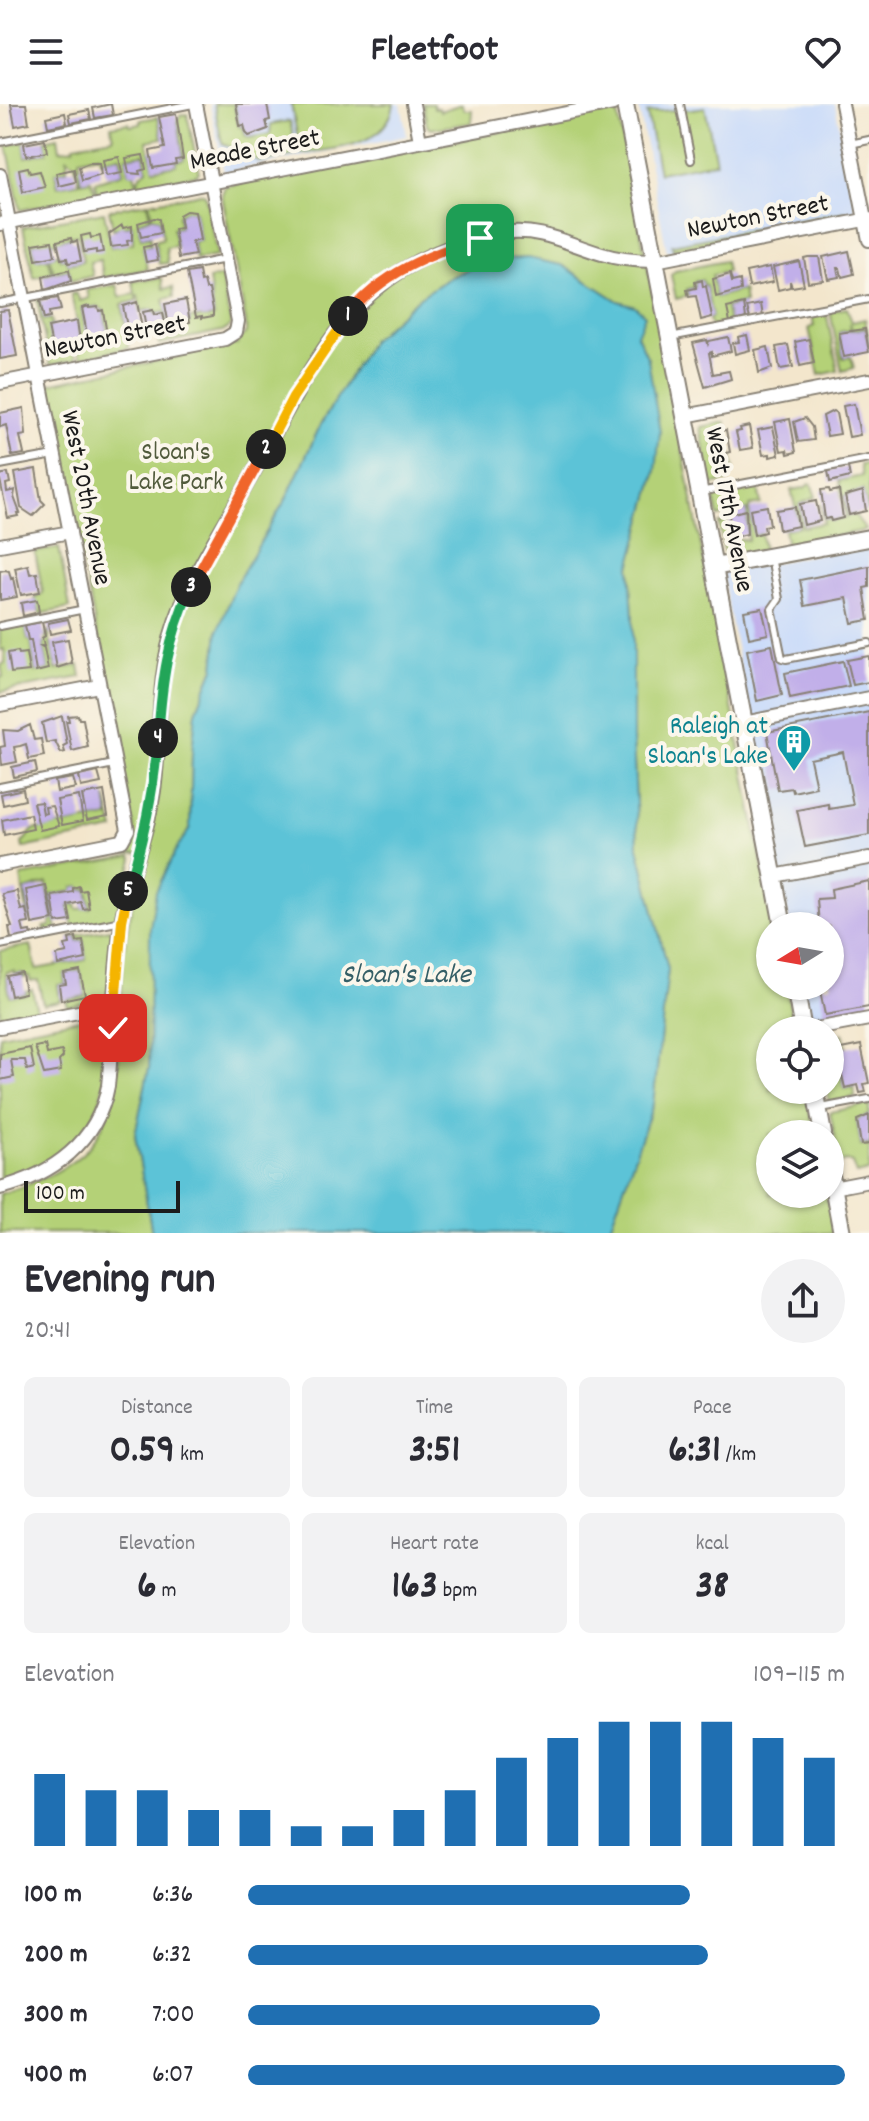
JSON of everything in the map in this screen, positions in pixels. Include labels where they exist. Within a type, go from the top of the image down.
[{"type":"street","points":[[195,104],[226,259]]},
{"type":"street","points":[[413,104],[420,141]]},
{"type":"street","name":"Meade Street","points":[[5,223],[613,104]]},
{"type":"street","name":"West 17th Avenue","points":[[625,104],[780,912]]},
{"type":"street","points":[[842,104],[869,240]]},
{"type":"street","name":"West 20th Avenue","points":[[0,175],[5,223],[24,299],[128,830],[122,841],[0,865]]},
{"type":"street","name":"Newton Street","points":[[122,921],[149,818],[155,784],[161,688],[175,622],[199,570],[293,397],[352,310],[389,278],[419,260],[468,242],[506,233],[533,231],[629,261],[655,261],[867,219]]},
{"type":"street","name":"Newton Street","points":[[0,383],[225,339],[236,332],[238,321],[226,259]]},
{"type":"street","points":[[685,416],[869,380]]},
{"type":"street","points":[[0,545],[70,532]]},
{"type":"street","points":[[714,567],[869,538]]},
{"type":"street","points":[[0,705],[99,686]]},
{"type":"street","points":[[744,723],[869,698]]},
{"type":"street","points":[[774,876],[869,858]]},
{"type":"street","points":[[0,1188],[60,1162],[78,1147],[96,1123],[106,1098],[122,921]]},
{"type":"street","points":[[0,1027],[115,1005]]},
{"type":"street","points":[[844,1024],[869,1019]]},
{"type":"street","points":[[817,1104],[820,1120]]},
{"type":"street","points":[[844,1186],[869,1181]]},
{"type":"street","points":[[837,1208],[842,1233]]},
{"type":"lane","points":[[0,142],[195,104]]},
{"type":"lane","points":[[680,104],[691,160]]},
{"type":"lane","points":[[850,144],[869,140]]},
{"type":"lane","points":[[0,303],[226,259]]},
{"type":"lane","points":[[670,337],[869,299]]},
{"type":"lane","points":[[0,465],[54,455]]},
{"type":"lane","points":[[700,492],[869,459]]},
{"type":"lane","points":[[771,557],[779,598],[772,609],[782,658],[869,643]]},
{"type":"lane","points":[[0,626],[85,609]]},
{"type":"lane","points":[[0,787],[115,764]]},
{"type":"lane","points":[[0,945],[122,921]]},
{"type":"lane","points":[[818,1109],[869,1099]]},
{"type":"shaded area","points":[[210,104],[401,104],[407,136],[224,172]]},
{"type":"shaded area","points":[[638,104],[835,104],[857,216],[667,252]]},
{"type":"shaded area","points":[[869,544],[869,1014],[844,1019],[844,1016],[807,1016],[805,1000],[844,1000],[844,912],[787,912],[722,573]]},
{"type":"green space","points":[[214,104],[234,104],[239,127],[243,126],[249,138],[270,134],[271,124],[290,121],[297,155],[260,162],[222,143]]},
{"type":"green space","points":[[291,104],[394,104],[381,129],[370,137],[344,147],[301,154]]},
{"type":"green space","points":[[423,104],[433,104],[440,111],[462,104],[465,110],[472,110],[471,123],[430,129]]},
{"type":"green space","points":[[705,107],[716,162],[659,173],[647,113]]},
{"type":"green space","name":"Sloan's Lake Park","points":[[617,109],[771,912],[756,912],[756,1000],[789,1000],[791,1016],[756,1016],[756,1104],[809,1104],[811,1120],[756,1120],[756,1208],[829,1208],[833,1233],[608,1233],[653,1104],[668,969],[638,847],[633,738],[630,567],[656,470],[648,359],[637,335],[635,306],[618,301],[562,265],[491,259],[451,277],[420,297],[371,341],[321,424],[218,631],[214,668],[196,712],[190,829],[178,846],[151,1027],[149,1068],[135,1135],[152,1233],[0,1233],[0,1194],[43,1178],[73,1161],[98,1135],[108,1112],[119,1058],[126,938],[146,854],[121,853],[130,843],[134,828],[49,384],[237,344],[246,332],[246,322],[222,195],[225,186]]},
{"type":"green space","points":[[187,114],[199,172],[196,175],[140,186],[138,178],[147,169],[144,154],[126,157],[128,172],[134,173],[138,187],[98,195],[95,182],[123,173],[120,156],[100,161],[99,155],[79,159],[79,181],[75,164],[67,158],[67,170],[55,173],[58,186],[91,180],[96,195],[20,210],[7,145],[24,141],[26,157],[47,152],[45,140],[58,137],[60,150],[74,148],[74,145],[113,138],[111,126],[141,124],[141,120],[158,117],[162,138],[147,141],[154,169],[176,165],[176,161],[184,159],[178,123],[180,115]]},
{"type":"green space","points":[[201,193],[205,195],[217,256],[196,260],[193,242],[200,240],[195,212],[186,211],[178,215],[180,227],[173,229],[176,246],[166,248],[168,263],[159,264],[155,241],[163,238],[159,219],[152,217],[149,203]]},
{"type":"green space","points":[[147,203],[150,218],[138,222],[141,238],[150,236],[151,245],[143,247],[148,269],[104,278],[100,260],[90,262],[93,276],[71,281],[69,270],[54,272],[49,258],[59,253],[60,259],[67,258],[68,264],[83,261],[78,234],[57,242],[33,244],[36,260],[48,258],[52,273],[34,278],[23,227],[104,212],[111,247],[133,243],[132,225],[113,229],[109,210]]},
{"type":"green space","points":[[844,212],[845,217],[673,250],[672,245]]},
{"type":"green space","points":[[725,261],[727,272],[712,275],[716,297],[743,290],[745,303],[726,307],[729,323],[711,327],[709,319],[712,317],[702,280],[695,281],[696,287],[687,289],[688,296],[676,299],[671,275],[675,271]]},
{"type":"green space","points":[[221,277],[231,325],[226,330],[159,344],[156,330],[167,327],[164,312],[155,314],[153,309],[141,311],[136,296],[136,301],[122,304],[129,348],[80,358],[77,342],[81,341],[71,294],[76,293],[80,301],[89,298],[87,290],[117,285],[120,297],[135,294],[133,281],[162,278],[164,289],[173,287],[174,297],[164,299],[170,327],[190,323],[190,318],[214,317],[209,279]],"holes":[[[98,306],[103,310],[108,335],[87,339],[81,308]]]},
{"type":"green space","points":[[37,300],[40,300],[44,320],[51,319],[52,326],[48,327],[52,347],[73,343],[76,360],[50,365]]},
{"type":"green space","points":[[847,308],[852,322],[865,319],[869,347],[866,328],[852,330],[850,323],[851,330],[839,332],[843,358],[851,357],[854,368],[842,371],[830,311]]},
{"type":"green space","points":[[826,312],[838,371],[819,375],[809,328],[814,326],[812,315]]},
{"type":"green space","points":[[725,422],[727,429],[712,432],[717,455],[731,453],[734,470],[727,471],[729,481],[711,485],[700,427]]},
{"type":"green space","points":[[869,463],[869,513],[863,490],[844,496],[848,516],[855,515],[866,530],[787,546],[784,530],[800,526],[791,490],[804,488],[811,483],[816,497],[799,504],[803,527],[824,523],[820,503],[825,519],[846,518],[839,481],[862,476],[860,465]]},
{"type":"green space","points":[[752,485],[753,488],[758,487],[761,504],[749,509],[754,535],[761,534],[764,550],[731,557],[724,552],[719,523],[729,523],[732,538],[748,540],[747,510],[718,517],[713,493]]},
{"type":"green space","points":[[59,548],[70,608],[40,614],[35,598],[43,593],[35,552]]},
{"type":"green space","points":[[25,625],[28,640],[31,640],[35,672],[48,669],[44,646],[48,630],[56,670],[79,665],[81,677],[0,692],[0,677],[3,677],[1,665],[5,663],[4,649],[0,650],[0,630]]},
{"type":"green space","points":[[106,797],[114,830],[23,848],[22,843],[33,830],[109,817]]},
{"type":"green space","points":[[131,856],[133,859],[118,913],[112,920],[73,928],[68,905],[76,904],[77,909],[90,908],[87,889],[73,887],[73,891],[51,895],[57,931],[47,933],[44,927],[51,926],[53,919],[47,883],[25,890],[28,918],[21,876]]},
{"type":"green space","points":[[110,929],[114,937],[108,997],[68,1007],[66,1000],[85,996],[80,971],[64,974],[65,984],[58,985],[60,1001],[43,1004],[38,980],[30,981],[29,976],[23,977],[22,973],[7,972],[10,996],[26,994],[32,989],[37,1011],[0,1018],[0,951],[31,945],[36,969],[86,960],[83,940],[78,941],[76,936],[69,937]]},
{"type":"green space","points":[[105,1015],[108,1020],[106,1071],[98,1106],[89,1123],[65,1150],[51,1160],[0,1184],[0,1035]]},
{"type":"green space","points":[[854,1087],[855,1097],[844,1099],[844,1089]]},
{"type":"green space","points":[[869,1104],[869,1115],[857,1120],[861,1146],[869,1144],[869,1171],[856,1174],[852,1163],[844,1162],[844,1120],[832,1120],[830,1112]]},
{"type":"water","name":"Sloan's Lake","points":[[528,258],[562,265],[618,301],[635,306],[645,315],[637,335],[648,359],[660,432],[656,470],[630,567],[638,847],[668,969],[653,1104],[608,1233],[152,1233],[135,1135],[149,1068],[150,928],[156,891],[190,829],[196,712],[214,668],[218,631],[237,582],[287,497],[321,424],[371,341],[420,297],[451,277],[491,259]]},
{"type":"building","points":[[11,104],[26,104],[29,123],[15,126]]},
{"type":"building","points":[[111,104],[113,115],[95,118],[93,108]]},
{"type":"building","points":[[236,104],[267,104],[268,129],[249,136],[244,125],[240,126]]},
{"type":"building","points":[[89,110],[91,119],[71,123],[69,114]]},
{"type":"building","points":[[65,113],[67,123],[48,127],[46,117]]},
{"type":"building","points":[[176,114],[183,159],[175,160],[176,164],[153,168],[150,151],[165,148],[159,117]]},
{"type":"building","points":[[45,140],[47,152],[26,156],[24,144]]},
{"type":"building","points":[[143,155],[146,169],[139,171],[140,174],[129,173],[126,158]]},
{"type":"building","points":[[119,157],[122,173],[106,176],[103,160]]},
{"type":"building","points":[[99,163],[101,175],[82,181],[79,167]]},
{"type":"building","points":[[28,167],[30,173],[40,171],[45,187],[23,192],[19,169]]},
{"type":"building","points":[[74,169],[76,182],[59,186],[56,173]]},
{"type":"building","points":[[186,211],[195,212],[200,240],[192,242],[195,255],[179,258],[174,229],[181,228],[179,215]]},
{"type":"building","points":[[159,219],[161,233],[141,237],[138,223]]},
{"type":"building","points":[[122,225],[123,228],[132,226],[132,240],[127,241],[128,245],[111,247],[109,234]]},
{"type":"building","points":[[90,234],[91,238],[100,236],[103,252],[84,252],[81,236]]},
{"type":"building","points":[[71,238],[72,242],[77,241],[81,261],[68,263],[67,258],[61,259],[57,241]]},
{"type":"building","points":[[52,241],[55,256],[36,260],[33,244]]},
{"type":"building","points":[[155,245],[158,260],[146,262],[143,247]]},
{"type":"building","points":[[849,251],[854,274],[842,277],[840,268],[837,268],[839,277],[828,279],[823,257]]},
{"type":"building","points":[[819,257],[823,280],[808,282],[804,258]]},
{"type":"building","points":[[799,261],[804,285],[792,287],[790,281],[790,287],[778,290],[773,267]]},
{"type":"building","points":[[770,267],[773,282],[749,287],[746,272]]},
{"type":"building","points":[[69,270],[71,281],[45,290],[43,277]]},
{"type":"building","points":[[199,271],[201,282],[204,281],[206,289],[209,289],[213,316],[196,317],[187,273]]},
{"type":"building","points":[[730,274],[732,282],[740,280],[741,290],[716,297],[713,279]]},
{"type":"building","points":[[702,280],[712,317],[701,320],[696,296],[689,297],[687,290],[696,288],[695,282]]},
{"type":"building","points":[[58,298],[61,310],[49,312],[50,318],[44,319],[40,301]]},
{"type":"building","points":[[186,300],[190,322],[169,326],[165,304]]},
{"type":"building","points":[[137,302],[143,334],[129,337],[123,306]]},
{"type":"building","points":[[744,304],[746,318],[730,322],[727,308]]},
{"type":"building","points":[[761,304],[763,317],[750,319],[747,307]]},
{"type":"building","points":[[89,306],[103,310],[107,335],[88,339],[82,308]]},
{"type":"building","points":[[8,310],[17,356],[0,359],[0,311]]},
{"type":"building","points":[[153,310],[154,315],[163,313],[166,327],[146,329],[143,312]]},
{"type":"building","points":[[77,321],[80,341],[52,347],[48,327]]},
{"type":"building","points":[[865,329],[869,352],[844,357],[839,333]]},
{"type":"building","points":[[747,335],[750,350],[735,354],[733,343],[739,342],[738,337]]},
{"type":"building","points":[[728,337],[731,351],[712,356],[712,352],[709,353],[713,374],[729,371],[731,379],[705,387],[693,343],[707,340],[708,344],[709,341]]},
{"type":"building","points":[[809,339],[814,363],[800,366],[795,342]]},
{"type":"building","points":[[788,345],[793,367],[780,369],[776,347]]},
{"type":"building","points":[[768,347],[772,368],[759,373],[755,350]]},
{"type":"building","points":[[854,404],[860,435],[849,437],[843,406]]},
{"type":"building","points":[[24,408],[26,435],[20,436],[24,454],[12,456],[6,425],[0,427],[0,413]]},
{"type":"building","points":[[833,411],[840,434],[827,436],[823,416]]},
{"type":"building","points":[[805,418],[812,427],[814,440],[798,442],[794,422]]},
{"type":"building","points":[[790,419],[796,452],[788,454],[787,450],[781,451],[775,422]]},
{"type":"building","points":[[749,426],[753,448],[740,450],[736,432]]},
{"type":"building","points":[[773,427],[779,455],[770,457],[770,454],[763,455],[758,430]]},
{"type":"building","points":[[726,430],[730,452],[718,455],[713,432]]},
{"type":"building","points":[[848,467],[850,477],[830,482],[828,471]]},
{"type":"building","points":[[36,469],[41,500],[45,504],[33,516],[21,508],[15,473]]},
{"type":"building","points":[[8,473],[10,483],[6,484],[7,492],[15,490],[14,497],[20,513],[8,518],[0,475]]},
{"type":"building","points":[[829,489],[830,492],[839,490],[843,518],[825,519],[821,490]]},
{"type":"building","points":[[863,491],[866,511],[849,515],[845,496]]},
{"type":"building","points":[[816,501],[820,521],[804,525],[800,504]]},
{"type":"building","points":[[767,506],[770,525],[764,526],[765,532],[754,535],[750,509]]},
{"type":"building","points":[[795,507],[798,526],[779,530],[776,510]]},
{"type":"building","points":[[746,510],[747,534],[732,538],[729,514]]},
{"type":"building","points":[[28,565],[30,574],[37,573],[40,592],[21,595],[15,568]]},
{"type":"building","points":[[869,566],[869,587],[864,588],[869,620],[852,623],[847,598],[805,606],[800,580]]},
{"type":"building","points":[[5,570],[13,578],[17,597],[0,600],[0,571]]},
{"type":"building","points":[[37,600],[39,612],[23,616],[21,603]]},
{"type":"building","points":[[762,608],[768,634],[749,638],[744,611]]},
{"type":"building","points":[[68,619],[71,630],[50,634],[48,623]]},
{"type":"building","points":[[42,622],[45,636],[42,638],[44,646],[41,646],[48,669],[36,672],[31,640],[28,640],[25,625]]},
{"type":"building","points":[[68,639],[72,663],[57,668],[52,642]]},
{"type":"building","points":[[772,645],[782,695],[757,701],[747,650]]},
{"type":"building","points":[[18,651],[19,654],[26,653],[29,671],[11,673],[8,653]]},
{"type":"building","points":[[869,656],[869,682],[853,685],[847,660]]},
{"type":"building","points":[[843,661],[849,686],[790,698],[785,673]]},
{"type":"building","name":"Raleigh at Sloan's Lake","points":[[869,712],[869,835],[805,847],[797,810],[828,804],[829,809],[853,805],[843,752],[810,759],[816,787],[793,792],[792,788],[778,790],[767,732]]},
{"type":"building","points":[[78,715],[79,719],[83,719],[88,747],[72,751],[66,721],[69,721],[68,716]]},
{"type":"building","points":[[62,716],[67,744],[63,746],[65,752],[61,753],[55,741],[46,743],[42,723]]},
{"type":"building","points":[[30,725],[34,740],[41,739],[44,756],[29,759],[26,744],[14,747],[17,762],[2,765],[0,747],[5,746],[3,730],[18,731]]},
{"type":"building","points":[[35,762],[37,772],[14,777],[12,767]]},
{"type":"building","points":[[98,772],[101,783],[81,787],[79,776]]},
{"type":"building","points":[[73,778],[76,788],[57,792],[55,781]]},
{"type":"building","points":[[23,789],[25,800],[3,805],[1,794]]},
{"type":"building","points":[[104,791],[108,816],[87,820],[82,795]]},
{"type":"building","points":[[79,796],[83,821],[62,825],[57,800]]},
{"type":"building","points":[[41,802],[43,814],[46,813],[45,807],[52,806],[59,826],[40,830],[33,803]]},
{"type":"building","points":[[30,814],[33,829],[4,835],[2,820]]},
{"type":"building","points":[[869,881],[869,1007],[825,1015],[822,1000],[844,1000],[844,912],[818,912],[817,899],[832,898],[831,889]]},
{"type":"building","points":[[46,886],[53,920],[32,924],[26,890]]},
{"type":"building","points":[[79,886],[80,891],[86,890],[89,908],[83,909],[81,902],[68,905],[71,921],[56,923],[52,896],[73,892],[73,888]]},
{"type":"building","points":[[17,891],[21,910],[26,909],[29,923],[22,924],[24,932],[30,931],[31,936],[11,939],[9,927],[12,927],[2,894]]},
{"type":"building","points":[[76,937],[77,942],[83,941],[86,959],[58,965],[57,955],[67,953],[65,945],[70,944],[69,939]]},
{"type":"building","points":[[80,971],[85,995],[61,1000],[59,985],[66,984],[64,974]]},
{"type":"building","points":[[22,973],[25,993],[11,996],[7,976]]},
{"type":"building","points":[[45,1045],[47,1054],[62,1051],[63,1057],[59,1061],[61,1071],[44,1074],[35,1047]]},
{"type":"building","points":[[861,1045],[869,1083],[864,1084],[866,1092],[860,1093],[858,1085],[845,1088],[844,1048]]},
{"type":"building","points":[[30,1048],[34,1068],[27,1070],[25,1060],[11,1060],[14,1077],[0,1080],[0,1054]]},
{"type":"building","points":[[869,1115],[869,1144],[861,1145],[857,1120]]},
{"type":"place","name":"Raleigh at Sloan's Lake","points":[[794,773]]},
{"type":"route","points":[[113,1028],[122,921],[155,784],[164,666],[175,622],[199,570],[293,397],[352,310],[389,278],[419,260],[480,238]]}]
